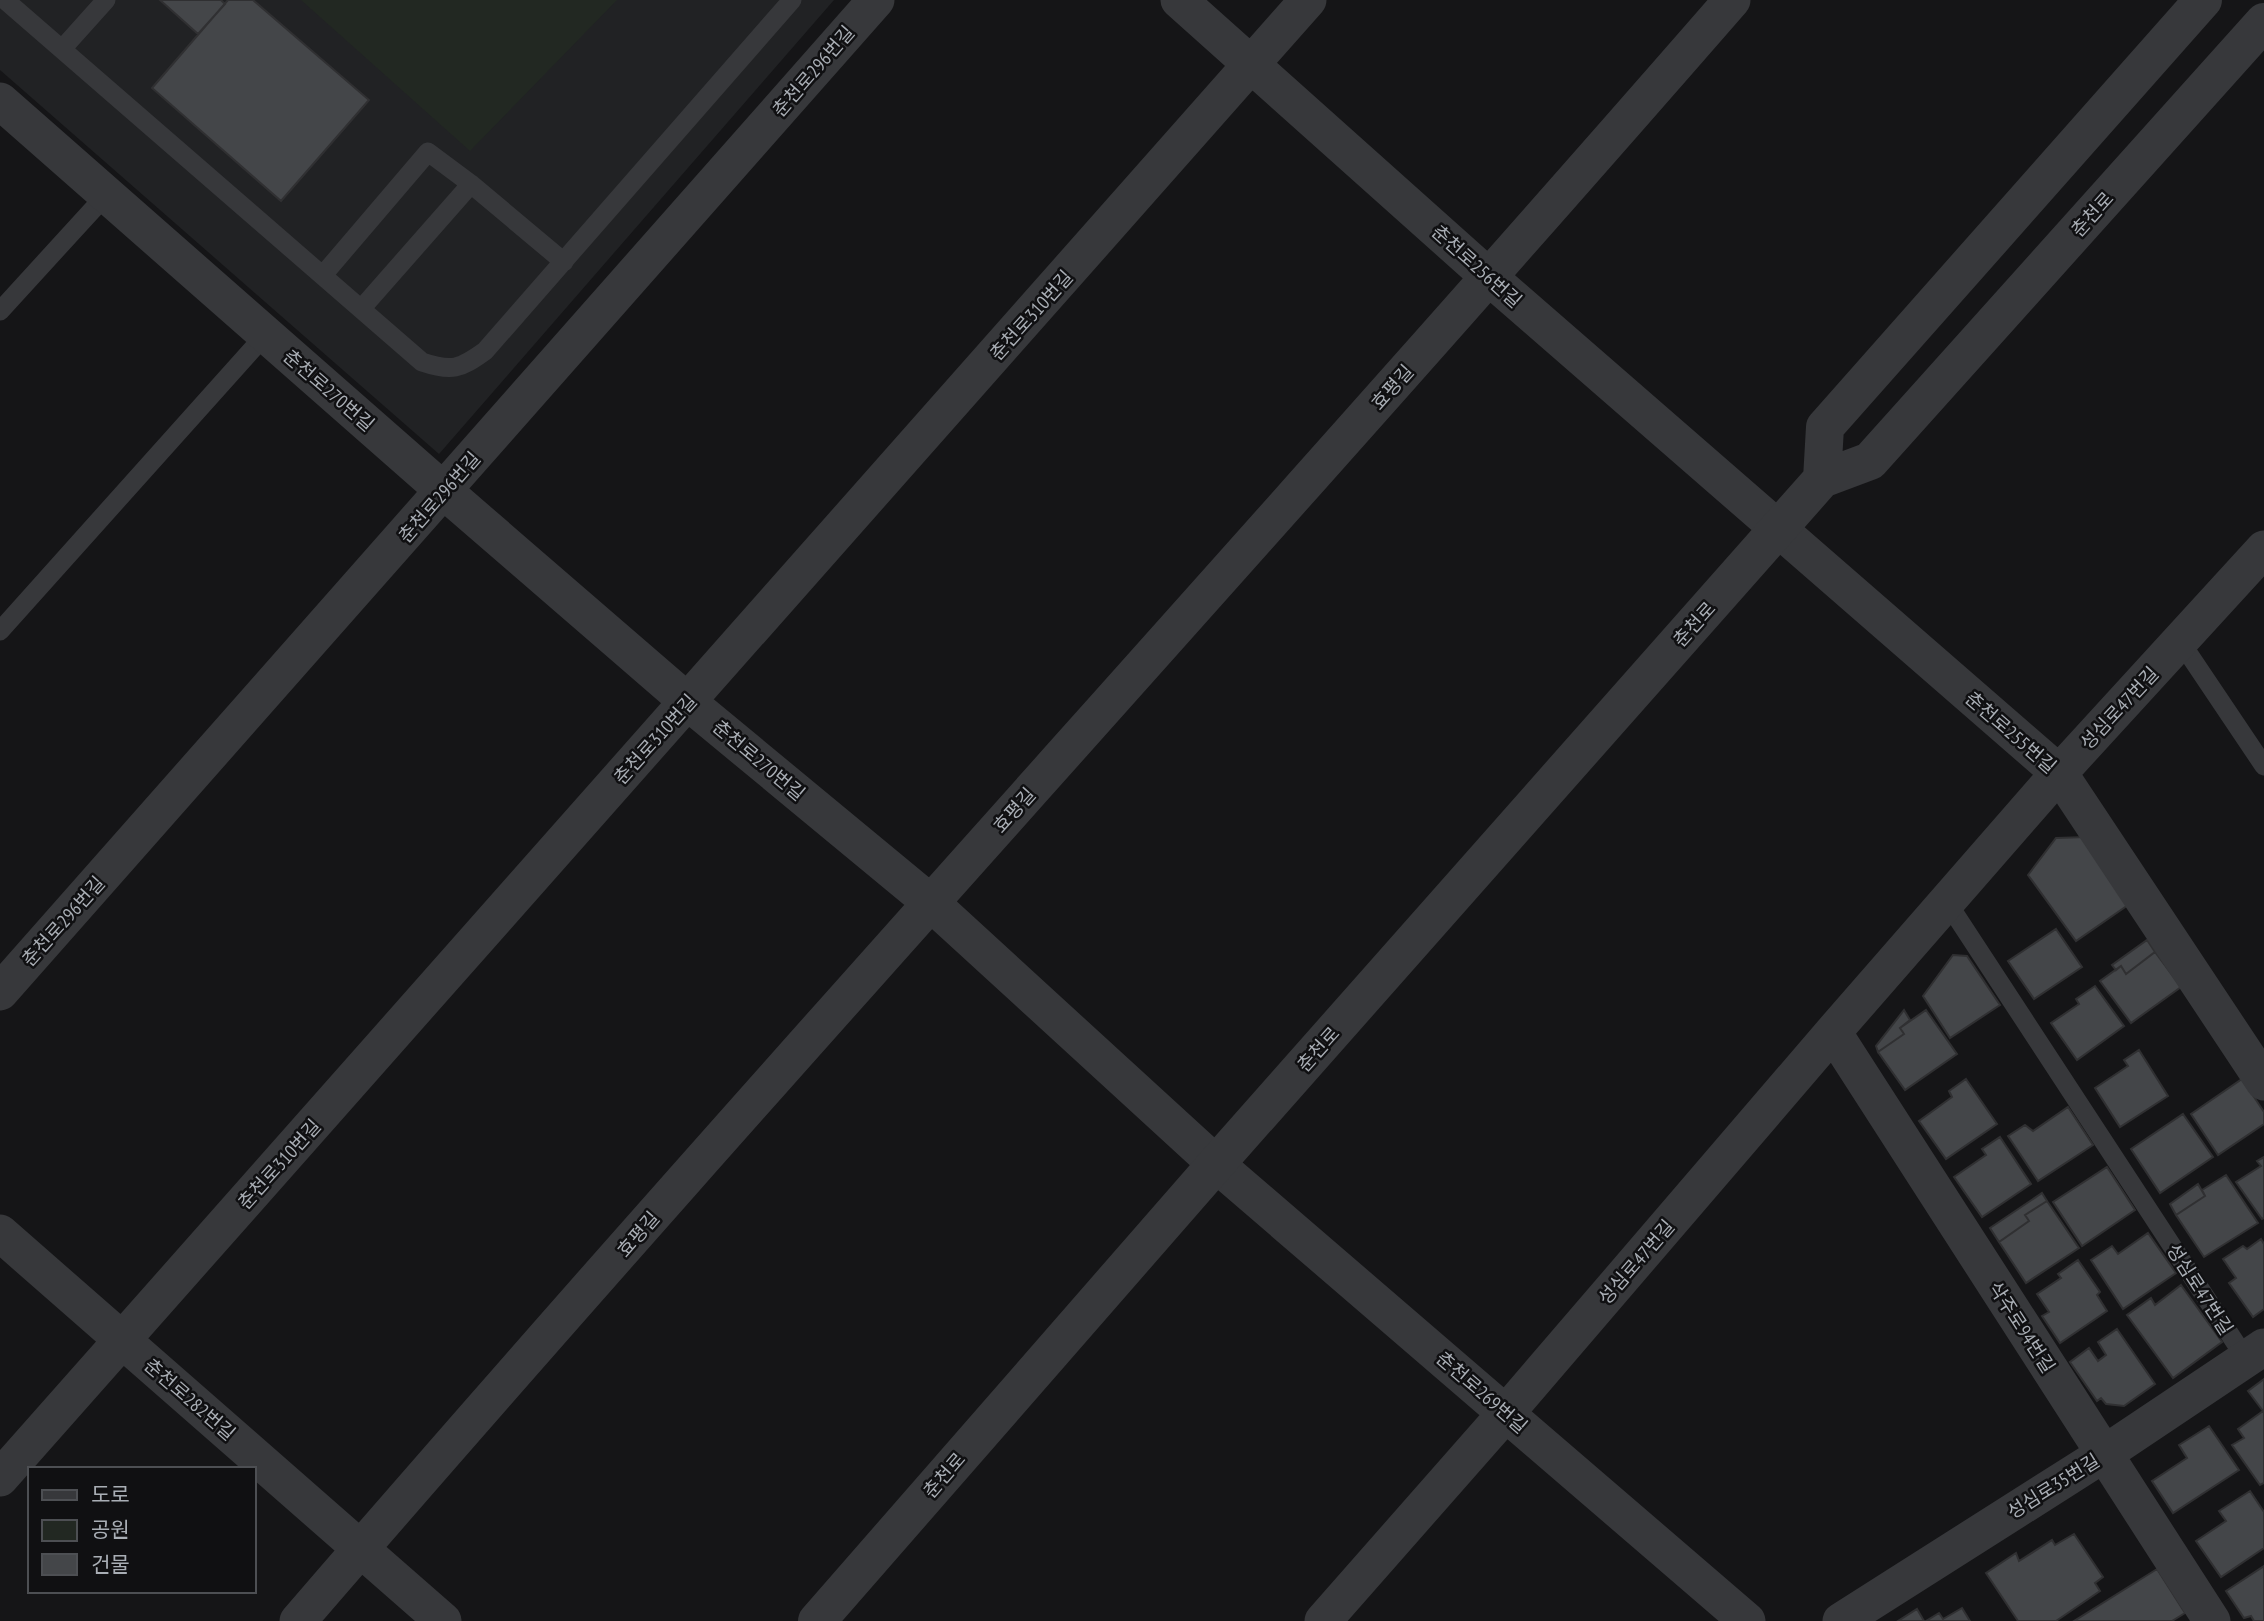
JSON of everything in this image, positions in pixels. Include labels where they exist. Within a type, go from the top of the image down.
[{"type":"street","name":"춘천로296번길","points":[[0,992],[876,0]]},
{"type":"street","name":"춘천로256번길","points":[[1179,0],[1777,530]]},
{"type":"street","name":"춘천로310번길","points":[[0,1478],[1308,0]]},
{"type":"street","name":"효평길","points":[[298,1621],[931,903],[1490,278],[1732,0]]},
{"type":"street","points":[[1822,479],[1825,427],[2203,0]]},
{"type":"street","name":"춘천로","points":[[817,1621],[1216,1164],[1822,479],[1870,461],[2264,22]]},
{"type":"street","name":"춘천로270번길","points":[[0,101],[688,702],[931,903],[1216,1164]]},
{"type":"street","name":"춘천로255번길","points":[[1777,530],[2059,773],[2264,1082]]},
{"type":"street","name":"성심로47번길","points":[[1323,1621],[2059,773],[2264,549]]},
{"type":"street","name":"삭주로94번길","points":[[1833,1032],[2213,1621]]},
{"type":"street","name":"춘천로269번길","points":[[1216,1164],[1747,1621]]},
{"type":"street","name":"춘천로282번길","points":[[0,1233],[443,1621]]},
{"type":"street","name":"성심로35번길","points":[[1840,1621],[2104,1454],[2255,1353]]},
{"type":"lane","points":[[5,0],[422,362],[443,369],[466,365],[485,351],[792,0]]},
{"type":"lane","points":[[62,49],[106,0]]},
{"type":"lane","points":[[323,275],[428,152],[471,184],[564,262]]},
{"type":"lane","points":[[361,309],[471,184]]},
{"type":"lane","points":[[0,311],[107,194]]},
{"type":"lane","name":"춘천로270번길","points":[[0,631],[266,334]]},
{"type":"lane","points":[[2180,641],[2264,766]]},
{"type":"lane","name":"성심로47번길","points":[[1947,902],[2255,1353]]},
{"type":"shaded area","points":[[0,0],[834,0],[439,454],[0,70]]},
{"type":"green space","points":[[301,0],[617,0],[470,151]]},
{"type":"building","points":[[160,0],[221,0],[225,4],[198,34]]},
{"type":"building","points":[[228,0],[253,0],[369,100],[281,201],[152,88]]},
{"type":"building","points":[[2087,837],[2131,903],[2076,941],[2028,875],[2056,838]]},
{"type":"building","points":[[2056,929],[2082,967],[2034,999],[2008,961]]},
{"type":"building","points":[[2147,940],[2155,952],[2126,974],[2121,966],[2116,970],[2112,965]]},
{"type":"building","points":[[2155,952],[2181,987],[2131,1023],[2100,981],[2121,966],[2126,974]]},
{"type":"building","points":[[1953,955],[1967,956],[2000,1005],[1950,1038],[1923,996]]},
{"type":"building","points":[[2095,986],[2124,1026],[2077,1060],[2051,1023],[2079,1004],[2076,999]]},
{"type":"building","points":[[1904,1010],[1910,1020],[1900,1028],[1904,1034],[1878,1052],[1876,1046]]},
{"type":"building","points":[[1926,1010],[1957,1054],[1905,1090],[1878,1052],[1904,1034],[1900,1028]]},
{"type":"building","points":[[2139,1050],[2168,1096],[2120,1127],[2095,1088],[2128,1066],[2124,1060]]},
{"type":"building","points":[[1966,1079],[1997,1124],[1946,1159],[1919,1121],[1952,1097],[1949,1091]]},
{"type":"building","points":[[2242,1079],[2264,1112],[2264,1124],[2218,1155],[2191,1114]]},
{"type":"building","points":[[2068,1107],[2093,1145],[2038,1181],[2008,1136],[2025,1125],[2033,1131]]},
{"type":"building","points":[[2183,1114],[2213,1157],[2160,1193],[2131,1149]]},
{"type":"building","points":[[2000,1137],[2031,1184],[1982,1217],[1954,1177],[1986,1155],[1982,1149]]},
{"type":"building","points":[[2264,1157],[2262,1219],[2236,1182],[2261,1166],[2257,1161]]},
{"type":"building","points":[[2107,1167],[2135,1210],[2082,1246],[2053,1202]]},
{"type":"building","points":[[2226,1175],[2258,1223],[2204,1257],[2176,1215],[2205,1196],[2202,1190]]},
{"type":"building","points":[[2198,1184],[2205,1196],[2176,1215],[2170,1204]]},
{"type":"building","points":[[2042,1193],[2047,1201],[2025,1215],[2029,1221],[1999,1242],[1990,1228]]},
{"type":"building","points":[[2047,1201],[2079,1248],[2026,1283],[1999,1242],[2029,1221],[2025,1215]]},
{"type":"building","points":[[2148,1233],[2176,1273],[2123,1309],[2091,1260],[2112,1246],[2118,1254]]},
{"type":"building","points":[[2261,1239],[2264,1244],[2264,1309],[2253,1317],[2229,1283],[2236,1278],[2223,1259],[2243,1246],[2247,1249]]},
{"type":"building","points":[[2078,1260],[2100,1292],[2097,1295],[2107,1311],[2060,1343],[2042,1316],[2049,1312],[2037,1294],[2061,1278],[2058,1274]]},
{"type":"building","points":[[2181,1285],[2222,1342],[2173,1378],[2127,1315],[2151,1298],[2155,1305]]},
{"type":"building","points":[[2117,1329],[2155,1384],[2124,1406],[2106,1404],[2101,1398],[2097,1401],[2070,1362],[2089,1348],[2098,1361],[2106,1355],[2098,1342]]},
{"type":"building","points":[[2264,1379],[2264,1483],[2260,1485],[2232,1445],[2244,1438],[2238,1429],[2263,1411],[2248,1391]]},
{"type":"building","points":[[2209,1426],[2239,1470],[2173,1513],[2152,1481],[2187,1458],[2179,1445]]},
{"type":"building","points":[[2250,1491],[2264,1512],[2264,1548],[2221,1577],[2196,1541],[2226,1521],[2219,1511]]},
{"type":"building","points":[[2074,1534],[2103,1577],[2095,1583],[2100,1591],[2056,1621],[2018,1621],[1986,1573],[2016,1553],[2019,1561],[2052,1540],[2055,1545]]},
{"type":"building","points":[[2264,1566],[2264,1621],[2254,1621],[2251,1616],[2244,1618],[2226,1591]]},
{"type":"building","points":[[2157,1569],[2185,1613],[2172,1621],[2074,1621]]},
{"type":"building","points":[[1962,1608],[1970,1621],[1926,1621],[1939,1613],[1943,1619]]},
{"type":"building","points":[[1917,1609],[1924,1621],[1898,1621]]}]
